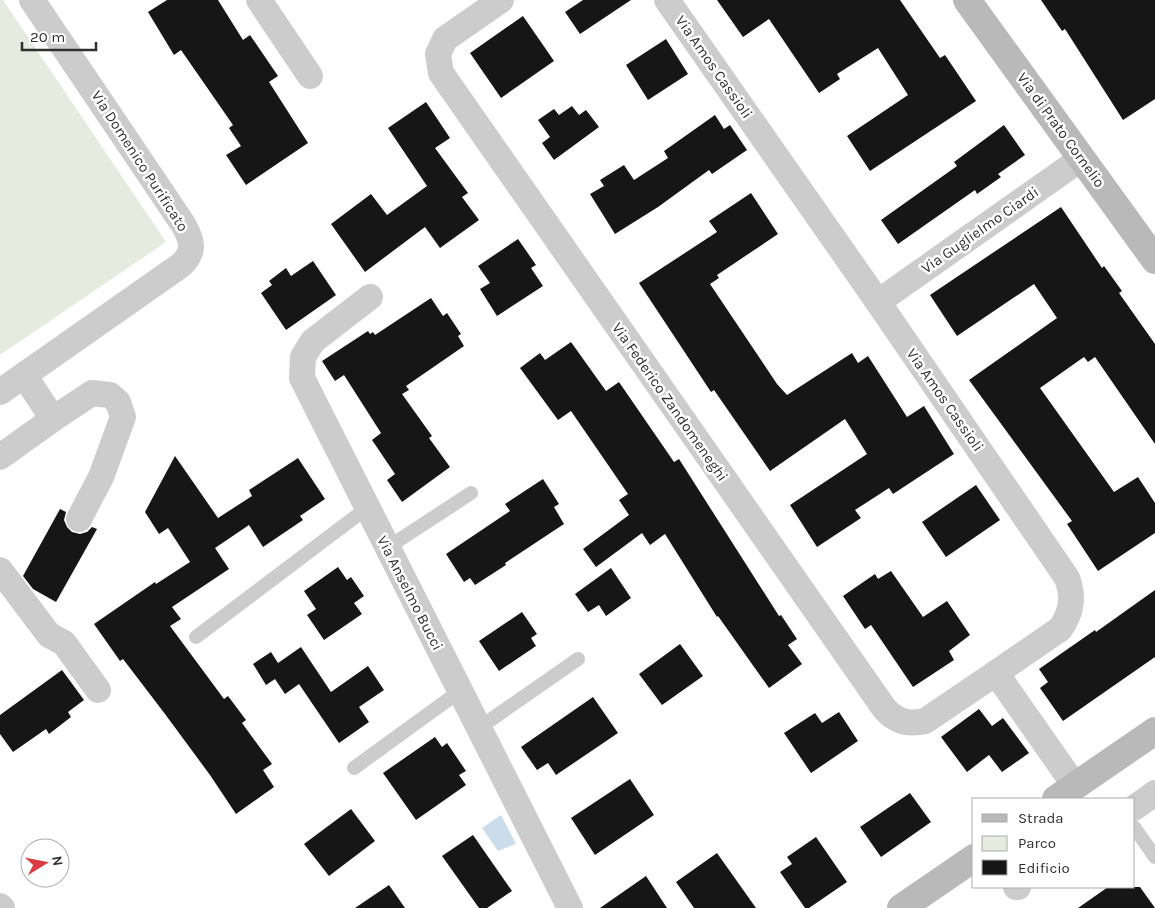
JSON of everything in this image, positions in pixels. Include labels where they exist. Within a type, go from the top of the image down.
[{"type":"street","name":"Via Domenico Purificato","points":[[0,392],[181,265],[189,257],[191,251],[188,234],[171,205],[32,0]]},
{"type":"street","points":[[259,0],[310,76]]},
{"type":"street","name":"Via Federico Zandomeneghi","points":[[501,0],[445,39],[438,54],[438,64],[441,73],[884,708],[898,720],[915,723],[925,721],[996,674]]},
{"type":"street","name":"Via Amos Cassioli","points":[[667,0],[878,302],[1062,570],[1070,586],[1071,604],[1069,613],[1060,629],[996,674]]},
{"type":"street","name":"Via di Prato Cornelio","points":[[967,0],[1155,260]]},
{"type":"street","name":"Via Guglielmo Ciardi","points":[[878,302],[1082,158]]},
{"type":"street","name":"Via Anselmo Bucci","points":[[370,297],[313,341],[303,357],[302,378],[570,908]]},
{"type":"street","points":[[24,375],[52,419]]},
{"type":"street","points":[[0,457],[92,392],[110,394],[118,402],[123,417],[101,477],[79,519]]},
{"type":"street","points":[[0,570],[49,636],[64,644],[98,690]]},
{"type":"street","points":[[996,674],[1065,793],[1155,731]]},
{"type":"street","points":[[1135,807],[1155,793]]},
{"type":"street","points":[[901,908],[972,859]]},
{"type":"lane","points":[[387,548],[471,493]]},
{"type":"lane","points":[[196,637],[367,508]]},
{"type":"lane","points":[[479,728],[578,659]]},
{"type":"lane","points":[[354,768],[460,692]]},
{"type":"lane","points":[[1135,828],[1155,858]]},
{"type":"green space","points":[[0,0],[3,0],[166,242],[0,355]]},
{"type":"water","points":[[501,815],[516,844],[498,851],[482,828]]},
{"type":"building","points":[[167,0],[218,0],[243,40],[250,35],[278,76],[269,82],[308,143],[246,185],[226,155],[241,146],[229,128],[233,125],[181,50],[174,55],[148,12]]},
{"type":"building","points":[[583,0],[631,0],[580,34],[565,12]]},
{"type":"building","points":[[717,0],[900,0],[940,58],[945,55],[976,101],[870,171],[847,136],[908,95],[878,48],[837,74],[840,79],[819,93],[769,19],[743,37]]},
{"type":"building","points":[[1041,0],[1155,0],[1155,99],[1123,120],[1065,29],[1062,31]]},
{"type":"building","points":[[523,16],[554,61],[501,98],[470,53]]},
{"type":"building","points":[[666,39],[688,74],[648,100],[626,65]]},
{"type":"building","points":[[426,102],[450,138],[435,148],[468,193],[462,197],[479,220],[440,248],[425,227],[365,272],[331,224],[371,194],[387,215],[427,186],[388,128]]},
{"type":"building","points":[[572,106],[579,115],[586,110],[599,127],[554,160],[542,143],[550,137],[538,120],[554,109],[559,115]]},
{"type":"building","points":[[715,115],[724,129],[730,125],[747,150],[712,174],[709,170],[658,207],[615,234],[590,194],[604,186],[600,180],[624,165],[634,180],[668,158],[664,151]]},
{"type":"building","points":[[1004,125],[1025,155],[998,174],[1001,177],[977,194],[975,190],[898,244],[881,220],[957,166],[954,162]]},
{"type":"building","points":[[751,193],[778,234],[717,275],[719,278],[710,284],[777,384],[787,395],[852,353],[858,363],[868,356],[907,417],[924,406],[954,454],[893,494],[889,488],[855,510],[861,518],[817,547],[790,505],[867,454],[845,419],[770,471],[714,390],[711,392],[639,283],[717,232],[709,221]]},
{"type":"building","points":[[1061,207],[1102,268],[1104,266],[1122,291],[1119,293],[1155,344],[1155,444],[1095,357],[1088,362],[1084,357],[1040,388],[1114,492],[1138,477],[1155,503],[1155,533],[1098,571],[1067,524],[1072,521],[969,380],[1057,318],[1034,284],[957,336],[930,295]]},
{"type":"building","points":[[518,239],[536,265],[531,268],[543,286],[497,316],[480,289],[490,283],[478,266]]},
{"type":"building","points":[[313,261],[336,295],[286,330],[261,293],[272,285],[269,281],[286,268],[291,276]]},
{"type":"building","points":[[431,298],[443,316],[447,313],[461,334],[458,336],[464,346],[406,386],[409,390],[402,394],[432,436],[429,438],[450,467],[402,502],[387,480],[395,474],[372,440],[381,433],[344,375],[335,381],[322,361],[368,331],[370,334],[373,332],[375,335]]},
{"type":"building","points":[[571,342],[606,391],[619,382],[674,462],[679,459],[779,616],[781,615],[797,639],[788,645],[802,664],[769,688],[717,617],[665,534],[650,545],[642,533],[596,567],[583,549],[629,515],[619,500],[628,494],[571,411],[558,420],[520,368],[540,353],[545,360]]},
{"type":"building","points":[[175,456],[218,518],[252,496],[249,490],[298,458],[325,499],[300,516],[303,520],[263,547],[249,525],[215,548],[229,569],[172,607],[181,619],[170,626],[224,699],[228,696],[246,720],[242,723],[272,764],[263,770],[274,787],[236,814],[165,714],[123,659],[120,661],[94,624],[155,582],[156,584],[190,562],[168,528],[159,534],[145,512]]},
{"type":"building","points":[[543,479],[559,504],[554,507],[564,524],[475,585],[470,578],[464,582],[446,554],[510,511],[505,504]]},
{"type":"building","points":[[976,485],[1000,520],[946,557],[922,522]]},
{"type":"building","points":[[60,509],[66,512],[64,520],[72,532],[80,534],[87,532],[92,527],[97,529],[56,602],[33,589],[23,576]]},
{"type":"building","points":[[338,567],[347,580],[351,577],[364,596],[354,603],[362,614],[324,640],[307,615],[316,609],[304,591]]},
{"type":"building","points":[[611,568],[631,598],[606,616],[599,605],[588,612],[575,594]]},
{"type":"building","points":[[891,571],[923,617],[947,601],[970,635],[949,651],[954,660],[913,687],[871,625],[865,629],[843,596],[875,574],[878,579]]},
{"type":"building","points":[[1155,590],[1155,657],[1063,721],[1040,688],[1048,682],[1039,669],[1095,630],[1096,632]]},
{"type":"building","points":[[522,612],[537,634],[531,638],[536,646],[499,671],[479,641]]},
{"type":"building","points":[[680,644],[703,676],[662,705],[639,674]]},
{"type":"building","points":[[301,647],[331,692],[368,666],[384,690],[359,707],[369,722],[339,743],[299,684],[285,694],[275,679],[266,685],[253,664],[271,652],[278,663]]},
{"type":"building","points":[[62,670],[84,700],[68,712],[71,717],[49,734],[46,729],[13,752],[0,734],[0,715]]},
{"type":"building","points":[[593,697],[618,733],[556,775],[548,763],[537,770],[521,747]]},
{"type":"building","points":[[979,709],[992,726],[1003,718],[1029,753],[1002,772],[989,755],[967,772],[941,737]]},
{"type":"building","points":[[839,712],[858,741],[811,773],[784,733],[815,713],[822,723]]},
{"type":"building","points":[[435,737],[442,747],[447,743],[466,771],[459,775],[466,785],[416,820],[383,773]]},
{"type":"building","points":[[630,779],[654,815],[595,855],[571,818]]},
{"type":"building","points":[[910,793],[931,822],[881,857],[860,827]]},
{"type":"building","points":[[351,809],[375,841],[329,876],[304,844]]},
{"type":"building","points":[[473,835],[512,891],[487,908],[479,908],[442,856]]},
{"type":"building","points":[[816,837],[847,882],[809,908],[805,908],[780,872],[792,864],[787,857]]},
{"type":"building","points":[[717,853],[756,908],[694,908],[676,882]]},
{"type":"building","points":[[646,876],[667,908],[600,908]]},
{"type":"building","points":[[389,885],[405,908],[355,908]]},
{"type":"building","points":[[1140,887],[1155,908],[1078,908],[1107,888]]}]
